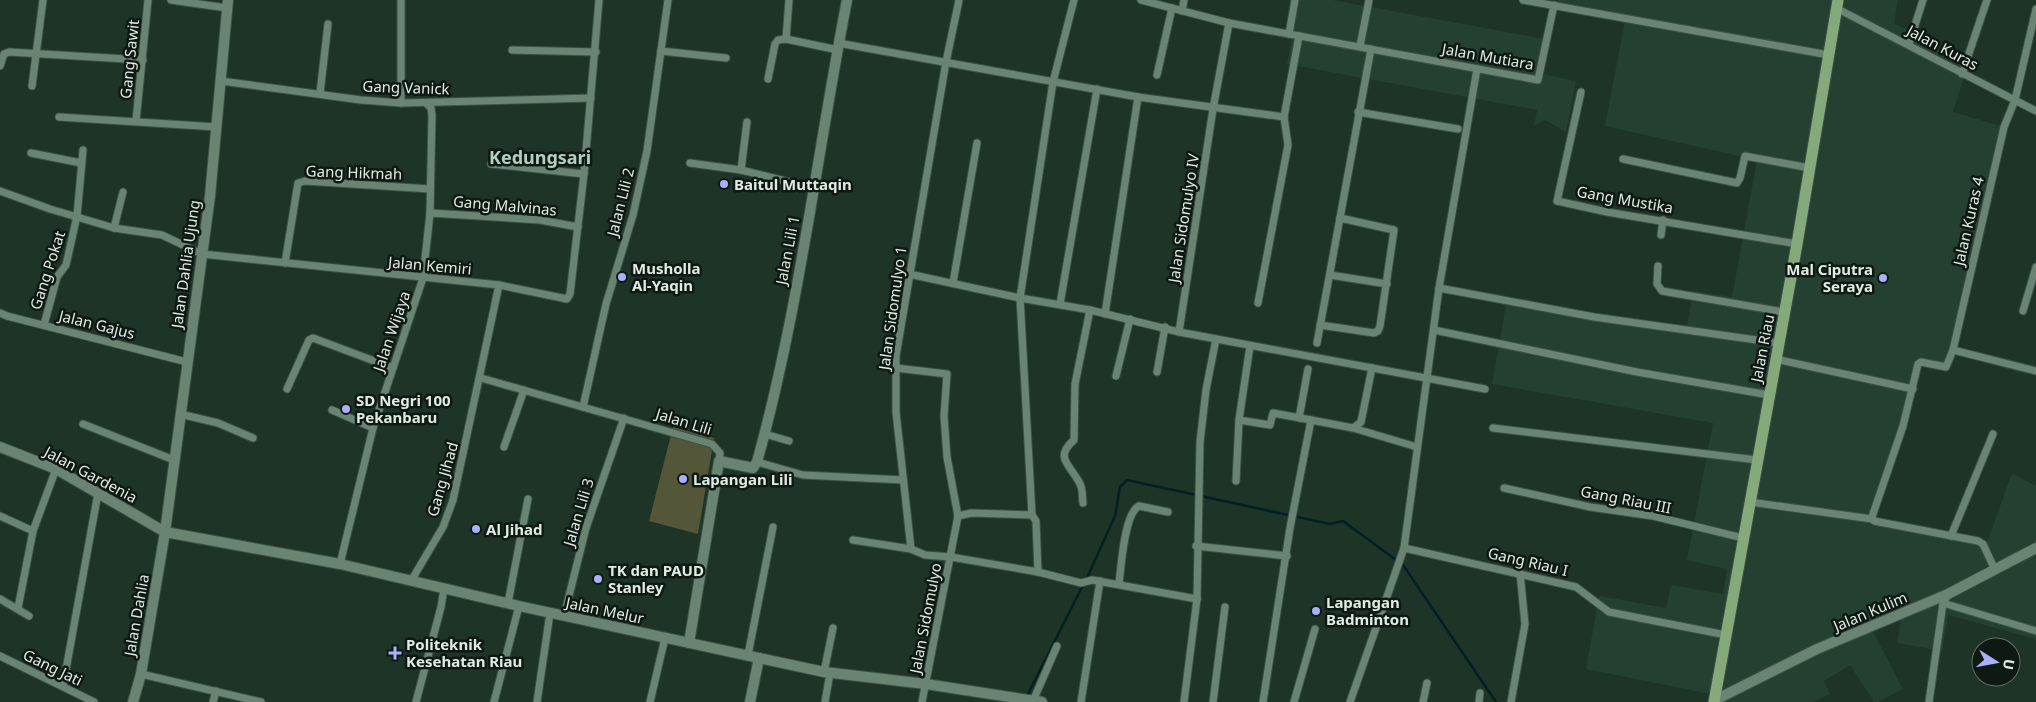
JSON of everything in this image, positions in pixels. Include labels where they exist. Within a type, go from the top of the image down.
[{"type":"main road","name":"Jalan Riau","points":[[1714,701],[1797,244],[1837,4]]},
{"type":"street","points":[[32,86],[38,52],[39,18],[43,0]]},
{"type":"street","name":"Gang Sawit","points":[[136,121],[148,0]]},
{"type":"street","points":[[171,0],[227,4]]},
{"type":"street","points":[[400,0],[401,103]]},
{"type":"street","name":"Jalan Kemiri","points":[[0,191],[114,228],[162,235],[202,254],[499,285],[567,299],[570,294],[584,174],[599,0]]},
{"type":"street","name":"Jalan Lili 2","points":[[583,407],[606,304],[633,215],[647,151],[668,0]]},
{"type":"street","points":[[786,39],[789,0]]},
{"type":"street","name":"Jalan Lili 1","points":[[757,462],[765,434],[814,188],[847,0]]},
{"type":"street","name":"Jalan Sidomulyo 1","points":[[911,549],[896,412],[896,368],[946,62],[959,0]]},
{"type":"street","points":[[1038,572],[1036,521],[1032,515],[1020,298],[1053,82],[1074,0]]},
{"type":"street","name":"Jalan Mutiara","points":[[1141,0],[1229,23],[1538,80],[1554,5]]},
{"type":"street","points":[[1182,11],[1184,0]]},
{"type":"street","points":[[1289,34],[1295,0]]},
{"type":"street","points":[[1360,46],[1369,0]]},
{"type":"street","points":[[1526,0],[1829,55]]},
{"type":"street","points":[[1909,44],[1923,0]]},
{"type":"street","points":[[1962,74],[1987,0]]},
{"type":"street","name":"Jalan Dahlia Ujung","points":[[165,532],[217,127],[227,4]]},
{"type":"street","name":"Jalan Kuras","points":[[1837,4],[1962,74],[2036,111]]},
{"type":"street","points":[[1157,75],[1172,8]]},
{"type":"street","name":"Jalan Kuras 4","points":[[1952,350],[2004,127],[2015,100],[2036,9]]},
{"type":"street","points":[[1214,109],[1229,23]]},
{"type":"street","points":[[320,93],[328,24]]},
{"type":"street","points":[[1258,303],[1288,145],[1284,117],[1299,36]]},
{"type":"street","points":[[768,79],[775,44],[778,40],[786,39],[946,62],[1214,109],[1267,113],[1284,117]]},
{"type":"street","points":[[1317,343],[1371,49]]},
{"type":"street","points":[[512,50],[596,52]]},
{"type":"street","points":[[661,51],[726,58]]},
{"type":"street","points":[[0,66],[4,54],[9,52],[38,52],[143,60]]},
{"type":"street","points":[[1350,702],[1404,548],[1439,288],[1477,69]]},
{"type":"street","name":"Gang Vanick","points":[[221,81],[361,100],[401,103],[427,104],[591,98]]},
{"type":"street","points":[[1060,304],[1097,89]]},
{"type":"street","name":"Gang Mustika","points":[[1581,92],[1556,200],[1607,212],[1797,244]]},
{"type":"street","points":[[1105,314],[1138,97]]},
{"type":"street","name":"Jalan Wijaya","points":[[340,564],[373,428],[423,278],[430,212],[432,115],[431,108],[427,104]]},
{"type":"street","name":"Jalan Sidomulyo IV","points":[[1179,332],[1214,109]]},
{"type":"street","points":[[1358,112],[1458,129]]},
{"type":"street","points":[[60,117],[217,127]]},
{"type":"street","points":[[741,170],[747,122]]},
{"type":"street","points":[[953,282],[976,143]]},
{"type":"street","name":"Gang Pokat","points":[[44,325],[56,279],[66,265],[77,216],[83,150]]},
{"type":"street","points":[[31,152],[81,163]]},
{"type":"street","points":[[1623,159],[1737,183],[1745,156],[1810,168]]},
{"type":"street","points":[[690,163],[741,170],[814,188]]},
{"type":"street","points":[[491,164],[584,174]]},
{"type":"street","name":"Gang Hikmah","points":[[285,263],[298,183],[305,181],[430,189]]},
{"type":"street","points":[[114,228],[123,192]]},
{"type":"street","name":"Gang Malvinas","points":[[430,212],[540,220],[578,227]]},
{"type":"street","points":[[1320,325],[1378,332],[1387,284],[1394,230],[1340,218]]},
{"type":"street","points":[[1661,235],[1663,220]]},
{"type":"street","points":[[1658,266],[1656,284],[1662,291],[1784,312]]},
{"type":"street","points":[[2022,311],[2036,268]]},
{"type":"street","points":[[910,274],[1020,298],[1090,310],[1179,332],[1485,389]]},
{"type":"street","points":[[1330,274],[1387,284]]},
{"type":"street","name":"Gang Jihad","points":[[411,581],[435,541],[450,510],[481,378],[499,285]]},
{"type":"street","points":[[1439,288],[1594,317],[1778,344]]},
{"type":"street","points":[[1083,503],[1081,486],[1065,462],[1064,454],[1067,445],[1074,440],[1075,384],[1090,310]]},
{"type":"street","name":"Jalan Gajus","points":[[0,313],[187,362]]},
{"type":"street","points":[[1116,376],[1130,320]]},
{"type":"street","points":[[1157,372],[1165,327]]},
{"type":"street","points":[[1434,330],[1618,369],[1769,395]]},
{"type":"street","points":[[287,389],[309,340],[313,338],[393,368]]},
{"type":"street","points":[[1184,702],[1197,599],[1196,546],[1204,403],[1216,339]]},
{"type":"street","points":[[1236,481],[1239,420],[1250,346]]},
{"type":"street","points":[[1872,519],[1903,426],[1918,364],[1921,362],[1946,368],[1952,350],[2036,371]]},
{"type":"street","points":[[1775,359],[1913,389]]},
{"type":"street","points":[[896,368],[947,374],[944,416],[947,457],[958,516],[971,513],[1032,515]]},
{"type":"street","points":[[1353,428],[1361,422],[1372,368]]},
{"type":"street","points":[[1298,418],[1308,369]]},
{"type":"street","name":"Jalan Lili","points":[[481,378],[712,444],[720,452],[719,460]]},
{"type":"street","points":[[504,447],[524,390]]},
{"type":"street","points":[[332,410],[373,428]]},
{"type":"street","points":[[1239,420],[1270,425],[1272,413],[1353,428],[1417,447]]},
{"type":"street","points":[[180,414],[218,423],[252,438]]},
{"type":"street","name":"Jalan Lili 3","points":[[564,616],[586,528],[624,418]]},
{"type":"street","points":[[1263,702],[1290,528],[1311,420]]},
{"type":"street","points":[[84,424],[174,460]]},
{"type":"street","points":[[1493,428],[1757,460]]},
{"type":"street","points":[[765,434],[789,441]]},
{"type":"street","points":[[1951,536],[1994,434]]},
{"type":"street","name":"Jalan Gardenia","points":[[0,446],[56,469],[165,532]]},
{"type":"street","points":[[689,642],[719,460],[753,468],[757,462],[803,475],[903,480]]},
{"type":"street","points":[[18,608],[33,531],[56,469]]},
{"type":"street","name":"Gang Riau III","points":[[1504,488],[1590,507],[1653,516],[1743,538]]},
{"type":"street","points":[[63,686],[98,493]]},
{"type":"street","points":[[508,603],[528,499]]},
{"type":"street","points":[[1750,502],[1872,519],[1981,542],[1995,570]]},
{"type":"street","points":[[1119,584],[1128,524],[1132,512],[1137,506],[1168,512]]},
{"type":"street","points":[[0,516],[33,531]]},
{"type":"street","name":"Jalan Sidomulyo","points":[[922,702],[958,516]]},
{"type":"street","points":[[748,655],[773,527]]},
{"type":"street","name":"Jalan Melur","points":[[165,532],[340,564],[550,613],[827,672],[926,684],[1035,701]]},
{"type":"street","name":"Jalan Dahlia","points":[[133,702],[141,674],[165,532]]},
{"type":"street","points":[[853,540],[911,549],[925,555],[951,557],[1038,572],[1081,583],[1092,580],[1197,599]]},
{"type":"street","points":[[1196,546],[1286,556]]},
{"type":"street","name":"Gang Riau I","points":[[1404,548],[1576,587],[1609,612],[1726,635]]},
{"type":"street","name":"Jalan Kulim","points":[[1714,701],[1817,649],[1946,598],[2036,548]]},
{"type":"street","points":[[1511,702],[1525,624],[1520,573]]},
{"type":"street","points":[[1081,702],[1100,582]]},
{"type":"street","points":[[416,702],[442,608],[444,589]]},
{"type":"street","points":[[1929,702],[1946,598],[2036,631]]},
{"type":"street","points":[[0,599],[29,616]]},
{"type":"street","points":[[494,702],[519,606]]},
{"type":"street","points":[[1213,702],[1225,607]]},
{"type":"street","points":[[537,702],[550,613]]},
{"type":"street","points":[[825,702],[833,628]]},
{"type":"street","points":[[1294,702],[1315,629]]},
{"type":"street","points":[[650,702],[665,638]]},
{"type":"street","points":[[1035,701],[1057,646]]},
{"type":"street","name":"Gang Jati","points":[[0,656],[94,702]]},
{"type":"street","points":[[750,702],[759,658]]},
{"type":"street","points":[[141,674],[261,702]]},
{"type":"street","points":[[1423,702],[1427,683]]},
{"type":"street","points":[[213,702],[216,691]]},
{"type":"street","points":[[1478,702],[1480,693]]},
{"type":"shaded area","points":[[1299,0],[1333,0],[1550,40],[1543,74],[1576,81],[1566,132],[1545,120],[1534,126],[1537,110],[1287,64]]},
{"type":"shaded area","points":[[1558,0],[1898,0],[1894,23],[1969,62],[1953,112],[2004,127],[1944,370],[1919,363],[1872,521],[1986,545],[2012,473],[2036,486],[2036,639],[1948,615],[1942,651],[1897,643],[1903,610],[1871,628],[1903,689],[1878,702],[1874,702],[1850,665],[1824,681],[1830,694],[1813,702],[1709,702],[1710,694],[1586,669],[1599,596],[1666,608],[1671,585],[1723,594],[1727,569],[1687,560],[1713,423],[1492,384],[1507,299],[1687,327],[1693,291],[1732,297],[1757,160],[1605,126],[1625,20],[1557,6]]},
{"type":"shaded area","name":"Lapangan Lili","points":[[673,427],[714,438],[698,534],[649,521]]},
{"type":"waterway","points":[[1086,580],[1115,516],[1120,487],[1127,480],[1330,524],[1343,521],[1403,565],[1496,702]]},
{"type":"waterway","points":[[1027,696],[1083,585]]},
{"type":"place","name":"Baitul Muttaqin","points":[[724,184]]},
{"type":"place","name":"Musholla Al-Yaqin","points":[[622,277]]},
{"type":"place","name":"Mal Ciputra Seraya","points":[[1883,278]]},
{"type":"place","name":"SD Negri 100 Pekanbaru","points":[[346,409]]},
{"type":"place","name":"Lapangan Lili","points":[[683,479]]},
{"type":"place","name":"Al Jihad","points":[[476,529]]},
{"type":"place","name":"TK dan PAUD Stanley","points":[[598,579]]},
{"type":"place","name":"Lapangan Badminton","points":[[1316,611]]},
{"type":"place","name":"Politeknik Kesehatan Riau","points":[[395,653]]},
{"type":"district","name":"Kedungsari","points":[[540,157]]}]
